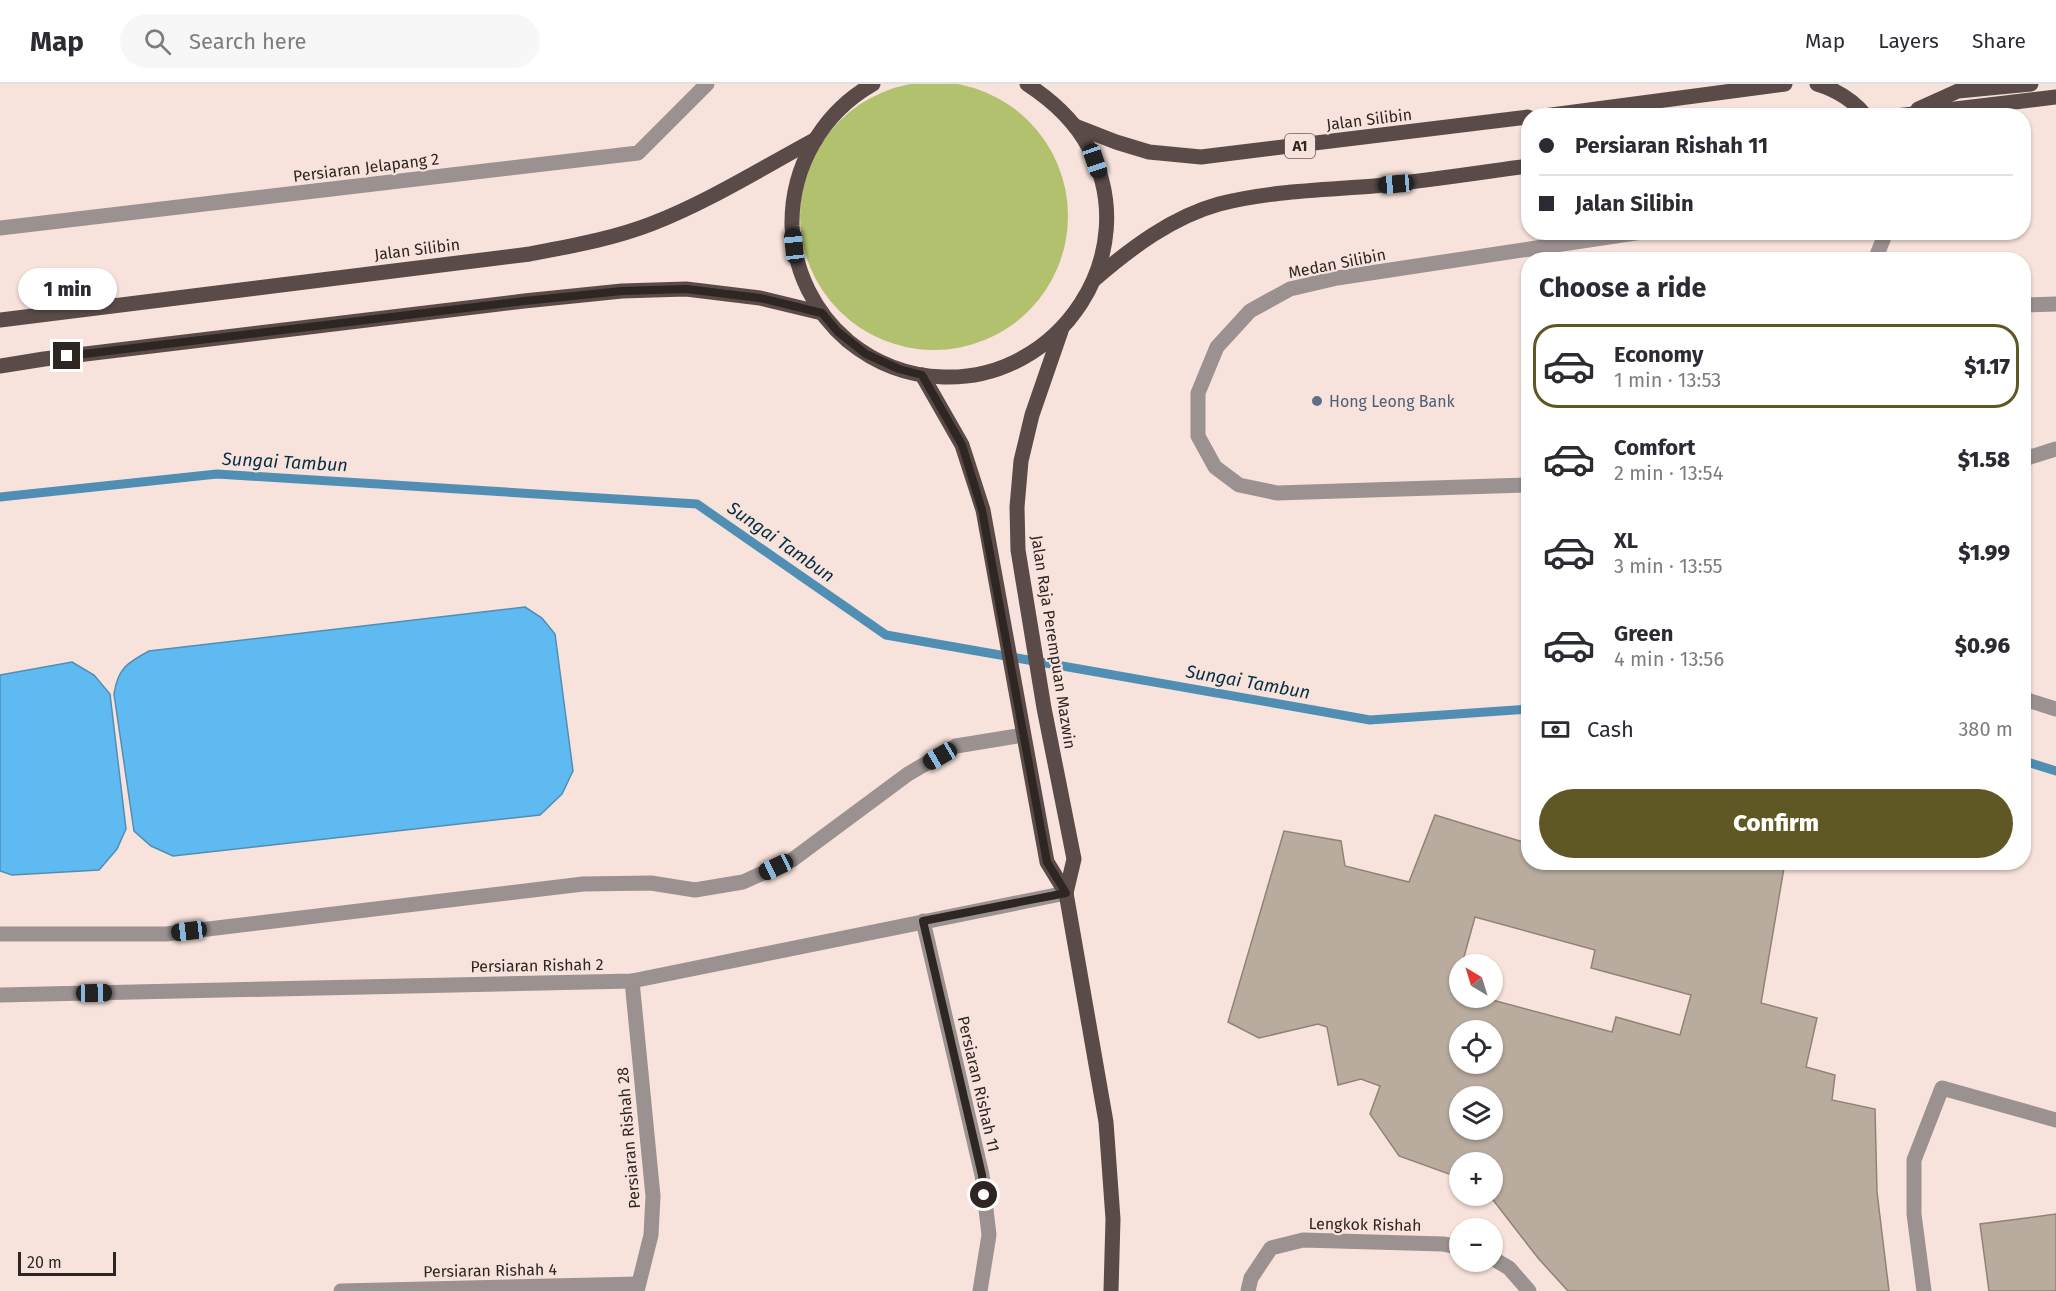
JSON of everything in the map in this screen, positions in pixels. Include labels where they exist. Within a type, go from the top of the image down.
[{"type":"main road","name":"A1","points":[[873,84],[857,89],[838,110],[809,150],[796,184],[793,203],[792,227],[800,270],[809,292],[822,313],[842,336],[871,357],[899,369],[922,375],[955,377],[987,372],[1029,354],[1062,328],[1078,310],[1095,279],[1105,240],[1105,200],[1095,161],[1075,126],[1058,106],[1027,84]]},
{"type":"main road","points":[[1604,108],[1785,84]]},
{"type":"main road","points":[[1817,84],[1841,94],[1859,108]]},
{"type":"main road","points":[[1920,108],[1958,92],[2031,84]]},
{"type":"main road","points":[[1971,108],[2056,97]]},
{"type":"main road","name":"Jalan Silibin","points":[[1075,126],[1149,152],[1201,157],[1521,118]]},
{"type":"main road","name":"Jalan Silibin","points":[[0,320],[530,254],[583,244],[650,224],[699,202],[816,139]]},
{"type":"main road","name":"A1","points":[[1095,279],[1128,250],[1174,222],[1218,205],[1268,195],[1418,182],[1521,167]]},
{"type":"main road","points":[[0,366],[501,303],[622,291],[686,289],[760,298],[822,313]]},
{"type":"main road","name":"Jalan Raja Perempuan Mazwin","points":[[1062,328],[1032,416],[1021,461],[1017,507],[1018,550],[1044,708],[1074,859],[1066,893]]},
{"type":"main road","name":"Jalan Raja Perempuan Mazwin","points":[[922,375],[962,445],[982,510],[1047,862],[1066,893],[1106,1122],[1113,1219],[1111,1291]]},
{"type":"street","name":"Persiaran Jelapang 2","points":[[0,228],[638,153],[707,84]]},
{"type":"street","name":"Medan Silibin","points":[[1521,484],[1277,493],[1239,486],[1215,467],[1198,435],[1198,393],[1217,347],[1250,311],[1290,289],[1337,278],[1589,240]]},
{"type":"street","points":[[2031,305],[2056,304]]},
{"type":"street","points":[[2031,457],[2056,449]]},
{"type":"street","points":[[2031,701],[2056,709]]},
{"type":"street","points":[[0,934],[166,934],[583,884],[651,883],[695,890],[743,882],[792,860],[908,774],[956,746],[1023,735]]},
{"type":"street","name":"Persiaran Rishah 2","points":[[0,995],[632,981],[1066,893]]},
{"type":"street","name":"Persiaran Rishah 11","points":[[923,921],[982,1175],[989,1235],[980,1291]]},
{"type":"street","name":"Persiaran Rishah 28","points":[[632,981],[653,1196],[651,1235],[638,1288]]},
{"type":"street","points":[[1924,1291],[1914,1214],[1914,1160],[1942,1088],[2056,1120]]},
{"type":"street","name":"Lengkok Rishah","points":[[1249,1285],[1271,1248],[1303,1240],[1449,1245]]},
{"type":"street","points":[[1503,1264],[1509,1268],[1529,1291]]},
{"type":"street","name":"Persiaran Rishah 4","points":[[341,1291],[638,1288]]},
{"type":"green space","points":[[934,82],[960,85],[985,92],[1019,112],[1029,121],[1038,131],[1058,165],[1065,190],[1068,216],[1065,242],[1058,267],[1038,301],[1029,311],[1019,320],[985,340],[960,347],[934,350],[908,347],[883,340],[849,320],[839,311],[830,301],[810,267],[803,242],[800,216],[803,190],[810,165],[830,131],[839,121],[849,112],[883,92],[908,85]]},
{"type":"water","points":[[525,607],[542,618],[555,634],[573,771],[562,794],[540,815],[173,856],[151,846],[134,831],[114,694],[121,672],[141,655],[149,651]]},
{"type":"water","points":[[72,662],[94,675],[110,694],[126,829],[117,849],[99,870],[12,875],[0,871],[0,675]]},
{"type":"building","points":[[1435,815],[1521,841],[1521,870],[1784,870],[1761,1003],[1817,1018],[1806,1067],[1835,1075],[1832,1100],[1875,1109],[1877,1192],[1889,1291],[1568,1291],[1538,1258],[1498,1206],[1503,1206],[1503,1152],[1449,1152],[1449,1174],[1399,1156],[1370,1114],[1380,1086],[1361,1079],[1338,1085],[1327,1027],[1318,1024],[1259,1038],[1228,1022],[1284,831],[1341,841],[1345,866],[1409,882]],"holes":[[[1475,917],[1595,950],[1591,968],[1691,995],[1680,1035],[1616,1017],[1612,1032],[1503,1003],[1503,1008],[1449,1008],[1449,954],[1465,954]]]},
{"type":"building","points":[[2056,1214],[2056,1291],[1989,1291],[1980,1224]]},
{"type":"waterway","name":"Sungai Tambun","points":[[0,497],[217,474],[697,504],[886,635],[1370,720],[1521,709]]},
{"type":"waterway","name":"Sungai Tambun","points":[[2031,763],[2056,771]]},
{"type":"place","name":"Hong Leong Bank","points":[[1317,401]]},
{"type":"route","points":[[67,356],[524,301],[622,291],[686,289],[760,298],[822,313],[838,332],[866,354],[899,369],[922,375],[962,445],[971,470],[982,510],[1047,862],[1066,893],[923,921],[982,1175],[984,1195]]}]
